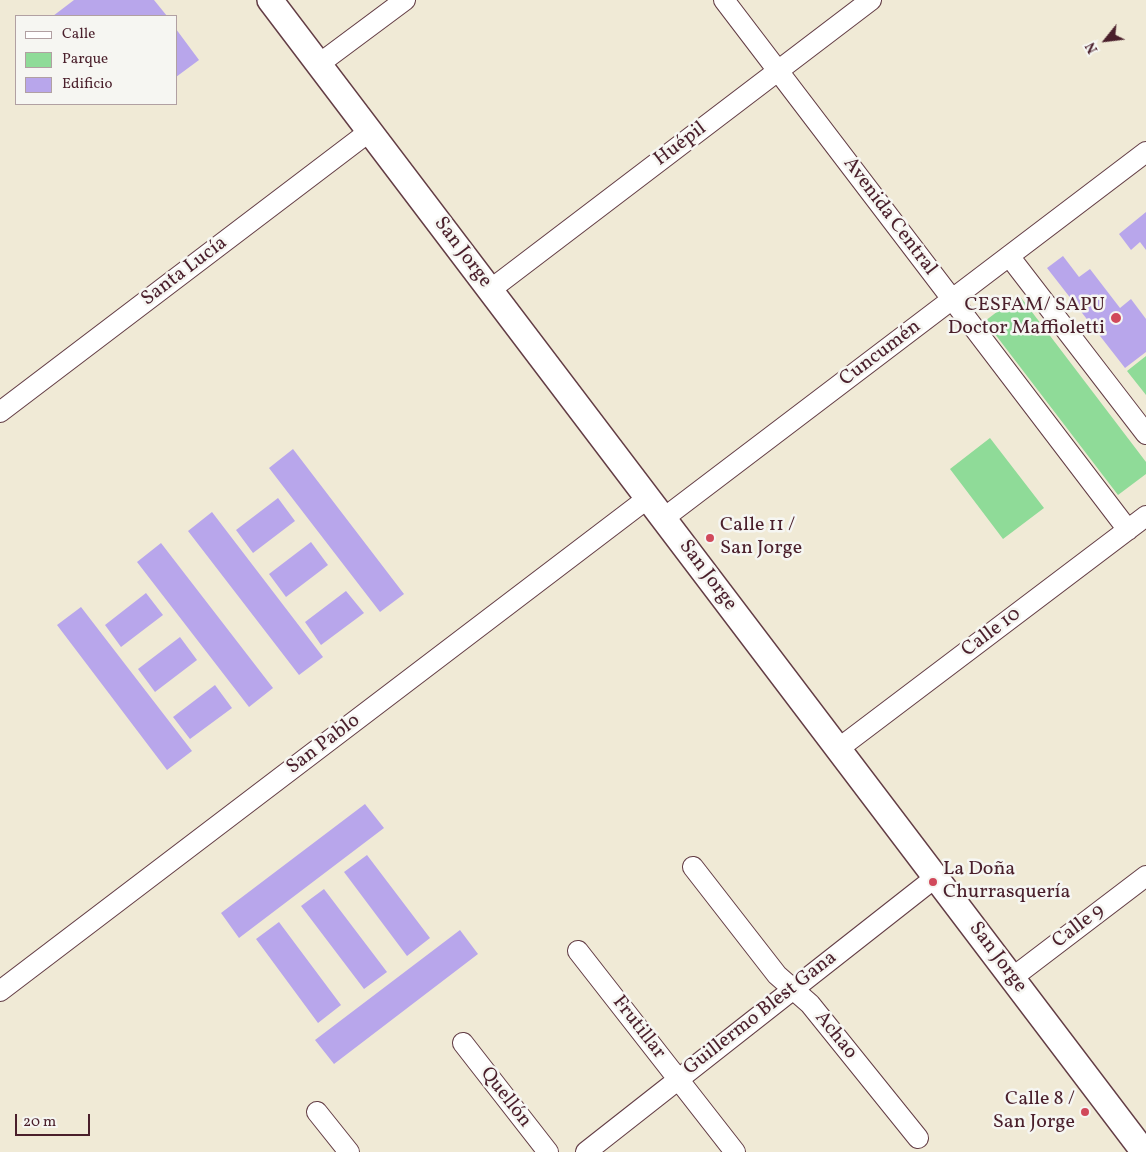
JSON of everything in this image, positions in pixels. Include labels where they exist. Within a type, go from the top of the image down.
[{"type":"street","name":"San Jorge","points":[[270,0],[1144,1152]]},
{"type":"street","points":[[319,64],[405,0]]},
{"type":"street","name":"Avenida Central","points":[[724,0],[1128,530]]},
{"type":"street","name":"Huépil","points":[[490,290],[871,0]]},
{"type":"street","name":"Santa Lucía","points":[[0,412],[370,131]]},
{"type":"street","name":"Cuncumén","points":[[664,518],[1146,152]]},
{"type":"street","points":[[1010,256],[1146,434]]},
{"type":"street","name":"San Pablo","points":[[0,991],[648,498]]},
{"type":"street","name":"Calle 10","points":[[838,749],[1146,516]]},
{"type":"street","name":"Achao","points":[[693,866],[777,974],[810,1004],[918,1138]]},
{"type":"street","name":"Calle 9","points":[[1012,978],[1146,876]]},
{"type":"street","name":"Guillermo Blest Gana","points":[[586,1152],[936,877]]},
{"type":"street","name":"Frutillar","points":[[578,951],[735,1152]]},
{"type":"street","name":"Quellón","points":[[463,1044],[548,1152]]},
{"type":"street","points":[[317,1112],[349,1152]]},
{"type":"green space","points":[[1019,295],[1146,462],[1146,474],[1118,495],[985,321]]},
{"type":"green space","points":[[1146,356],[1146,395],[1127,371]]},
{"type":"green space","points":[[990,438],[1044,508],[1003,539],[950,469]]},
{"type":"building","points":[[74,0],[154,0],[166,15],[54,15]]},
{"type":"building","points":[[178,32],[199,60],[178,76]]},
{"type":"building","points":[[1146,212],[1146,250],[1140,242],[1131,250],[1119,234]]},
{"type":"building","points":[[1063,256],[1079,277],[1090,269],[1120,308],[1131,299],[1146,319],[1146,352],[1125,368],[1047,268]]},
{"type":"building","points":[[293,449],[404,594],[380,612],[269,468]]},
{"type":"building","points":[[278,498],[295,521],[253,553],[236,530]]},
{"type":"building","points":[[212,512],[323,657],[299,675],[188,531]]},
{"type":"building","points":[[311,542],[328,565],[286,597],[269,574]]},
{"type":"building","points":[[161,543],[273,688],[249,707],[137,562]]},
{"type":"building","points":[[346,591],[364,613],[321,645],[305,622]]},
{"type":"building","points":[[146,593],[163,615],[121,647],[105,625]]},
{"type":"building","points":[[81,607],[192,751],[167,770],[57,625]]},
{"type":"building","points":[[180,637],[197,660],[155,692],[138,669]]},
{"type":"building","points":[[215,685],[232,708],[190,739],[173,717]]},
{"type":"building","points":[[365,804],[384,828],[239,938],[221,913]]},
{"type":"building","points":[[367,855],[430,938],[407,956],[344,872]]},
{"type":"building","points":[[324,889],[387,972],[364,989],[301,906]]},
{"type":"building","points":[[279,922],[341,1005],[318,1023],[256,939]]},
{"type":"building","points":[[460,930],[478,954],[334,1064],[315,1040]]},
{"type":"place","name":"CESFAM/ SAPU Doctor Maffioletti","points":[[1116,318]]},
{"type":"place","name":"Calle 11 / San Jorge","points":[[710,538]]},
{"type":"place","name":"La Doña Churrasquería","points":[[933,882]]},
{"type":"place","name":"Calle 8 / San Jorge","points":[[1085,1112]]}]
